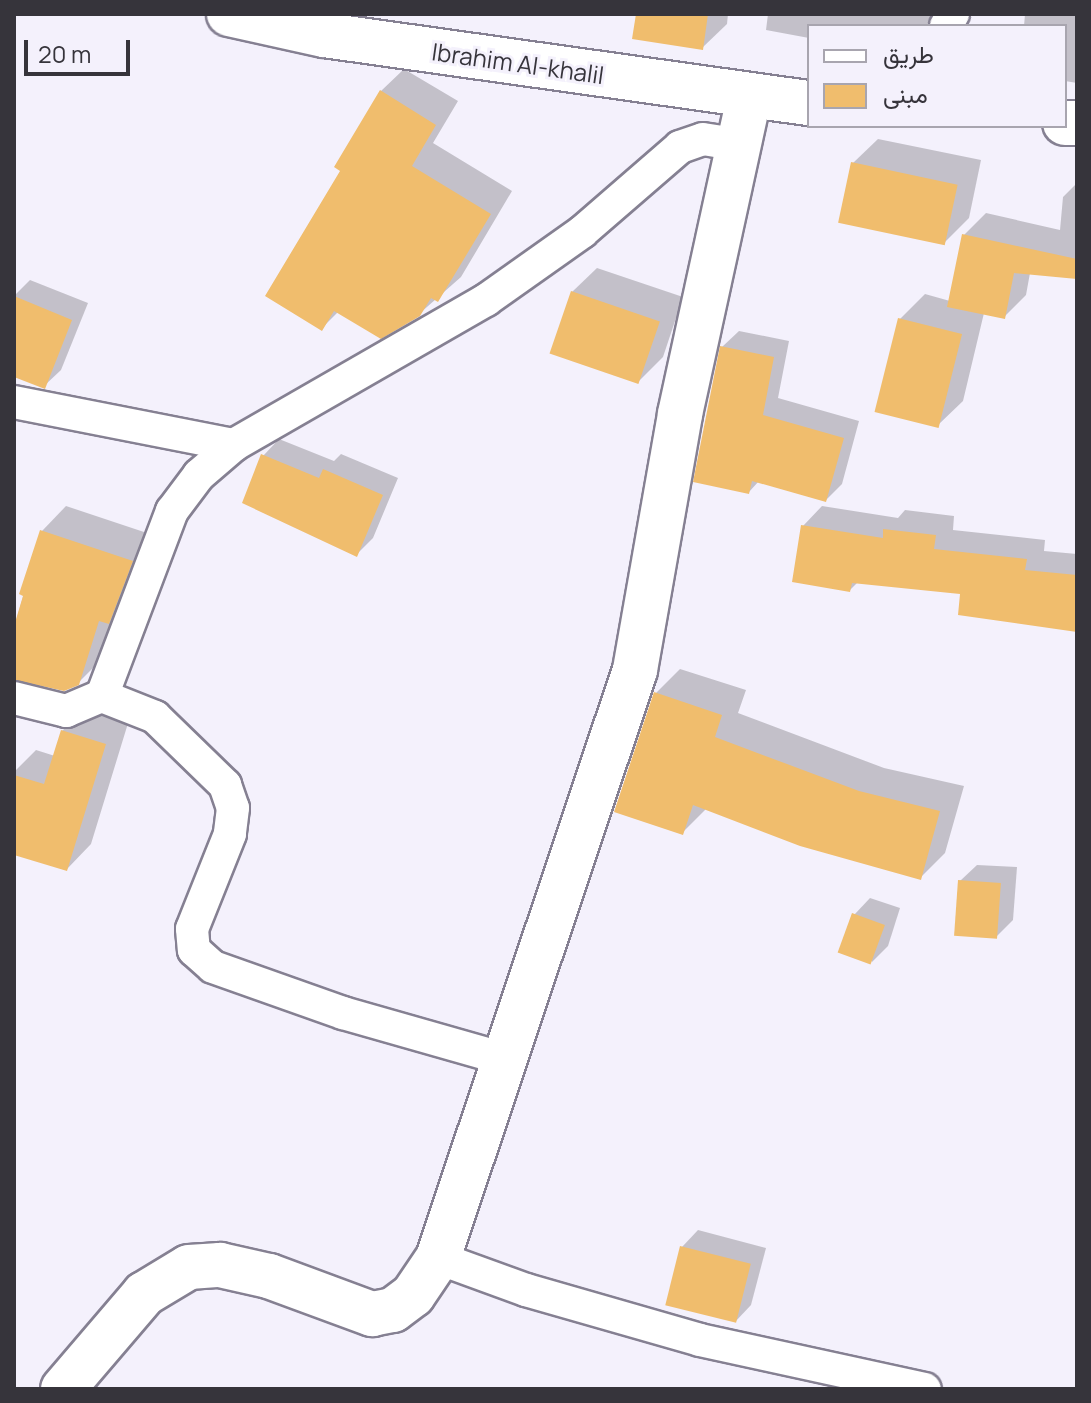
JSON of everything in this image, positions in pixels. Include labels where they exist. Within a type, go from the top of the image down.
[{"type":"street","name":"Ibrahim Al-khalil","points":[[229,14],[324,35],[807,103]]},
{"type":"street","points":[[63,1389],[144,1294],[189,1267],[220,1265],[269,1276],[372,1314],[393,1310],[413,1295],[438,1258],[635,670],[680,414],[749,97]]},
{"type":"street","points":[[102,696],[172,511],[199,475],[234,445],[486,300],[582,232],[680,147],[703,139],[739,145]]},
{"type":"street","points":[[14,402],[234,445]]},
{"type":"street","points":[[14,698],[66,711],[102,696],[155,717],[225,785],[233,808],[230,834],[192,929],[194,950],[213,967],[343,1013],[505,1059]]},
{"type":"street","points":[[438,1258],[526,1290],[700,1340],[925,1389]]},
{"type":"building","points":[[636,14],[708,14],[703,50],[632,39]]},
{"type":"building","points":[[380,90],[436,125],[412,166],[491,214],[438,302],[431,298],[420,316],[381,339],[334,311],[322,331],[265,296],[340,171],[334,167]]},
{"type":"building","points":[[851,162],[958,185],[945,245],[838,223]]},
{"type":"building","points":[[962,234],[1077,259],[1077,279],[1014,273],[1005,319],[947,307]]},
{"type":"building","points":[[571,291],[660,322],[638,384],[550,353]]},
{"type":"building","points":[[14,296],[72,320],[45,389],[14,377]]},
{"type":"building","points":[[898,318],[962,334],[939,428],[875,412]]},
{"type":"building","points":[[720,346],[774,357],[763,415],[844,438],[826,502],[752,481],[749,494],[693,482]]},
{"type":"building","points":[[261,454],[319,478],[323,469],[383,495],[357,557],[242,503]]},
{"type":"building","points":[[801,525],[883,538],[883,529],[936,535],[934,549],[1027,559],[1025,570],[1077,575],[1077,632],[958,615],[960,594],[852,583],[850,592],[792,582]]},
{"type":"building","points":[[40,530],[133,561],[109,624],[99,621],[79,685],[64,691],[14,680],[14,626],[23,596],[19,594]]},
{"type":"building","points":[[654,692],[722,715],[715,737],[859,791],[940,811],[921,880],[800,846],[693,805],[683,835],[614,812]]},
{"type":"building","points":[[61,730],[106,744],[67,871],[14,855],[14,775],[44,784]]},
{"type":"building","points":[[958,880],[1001,883],[997,939],[954,936]]},
{"type":"building","points":[[852,913],[885,925],[871,964],[838,952]]},
{"type":"building","points":[[680,1246],[751,1264],[736,1323],[665,1305]]}]
